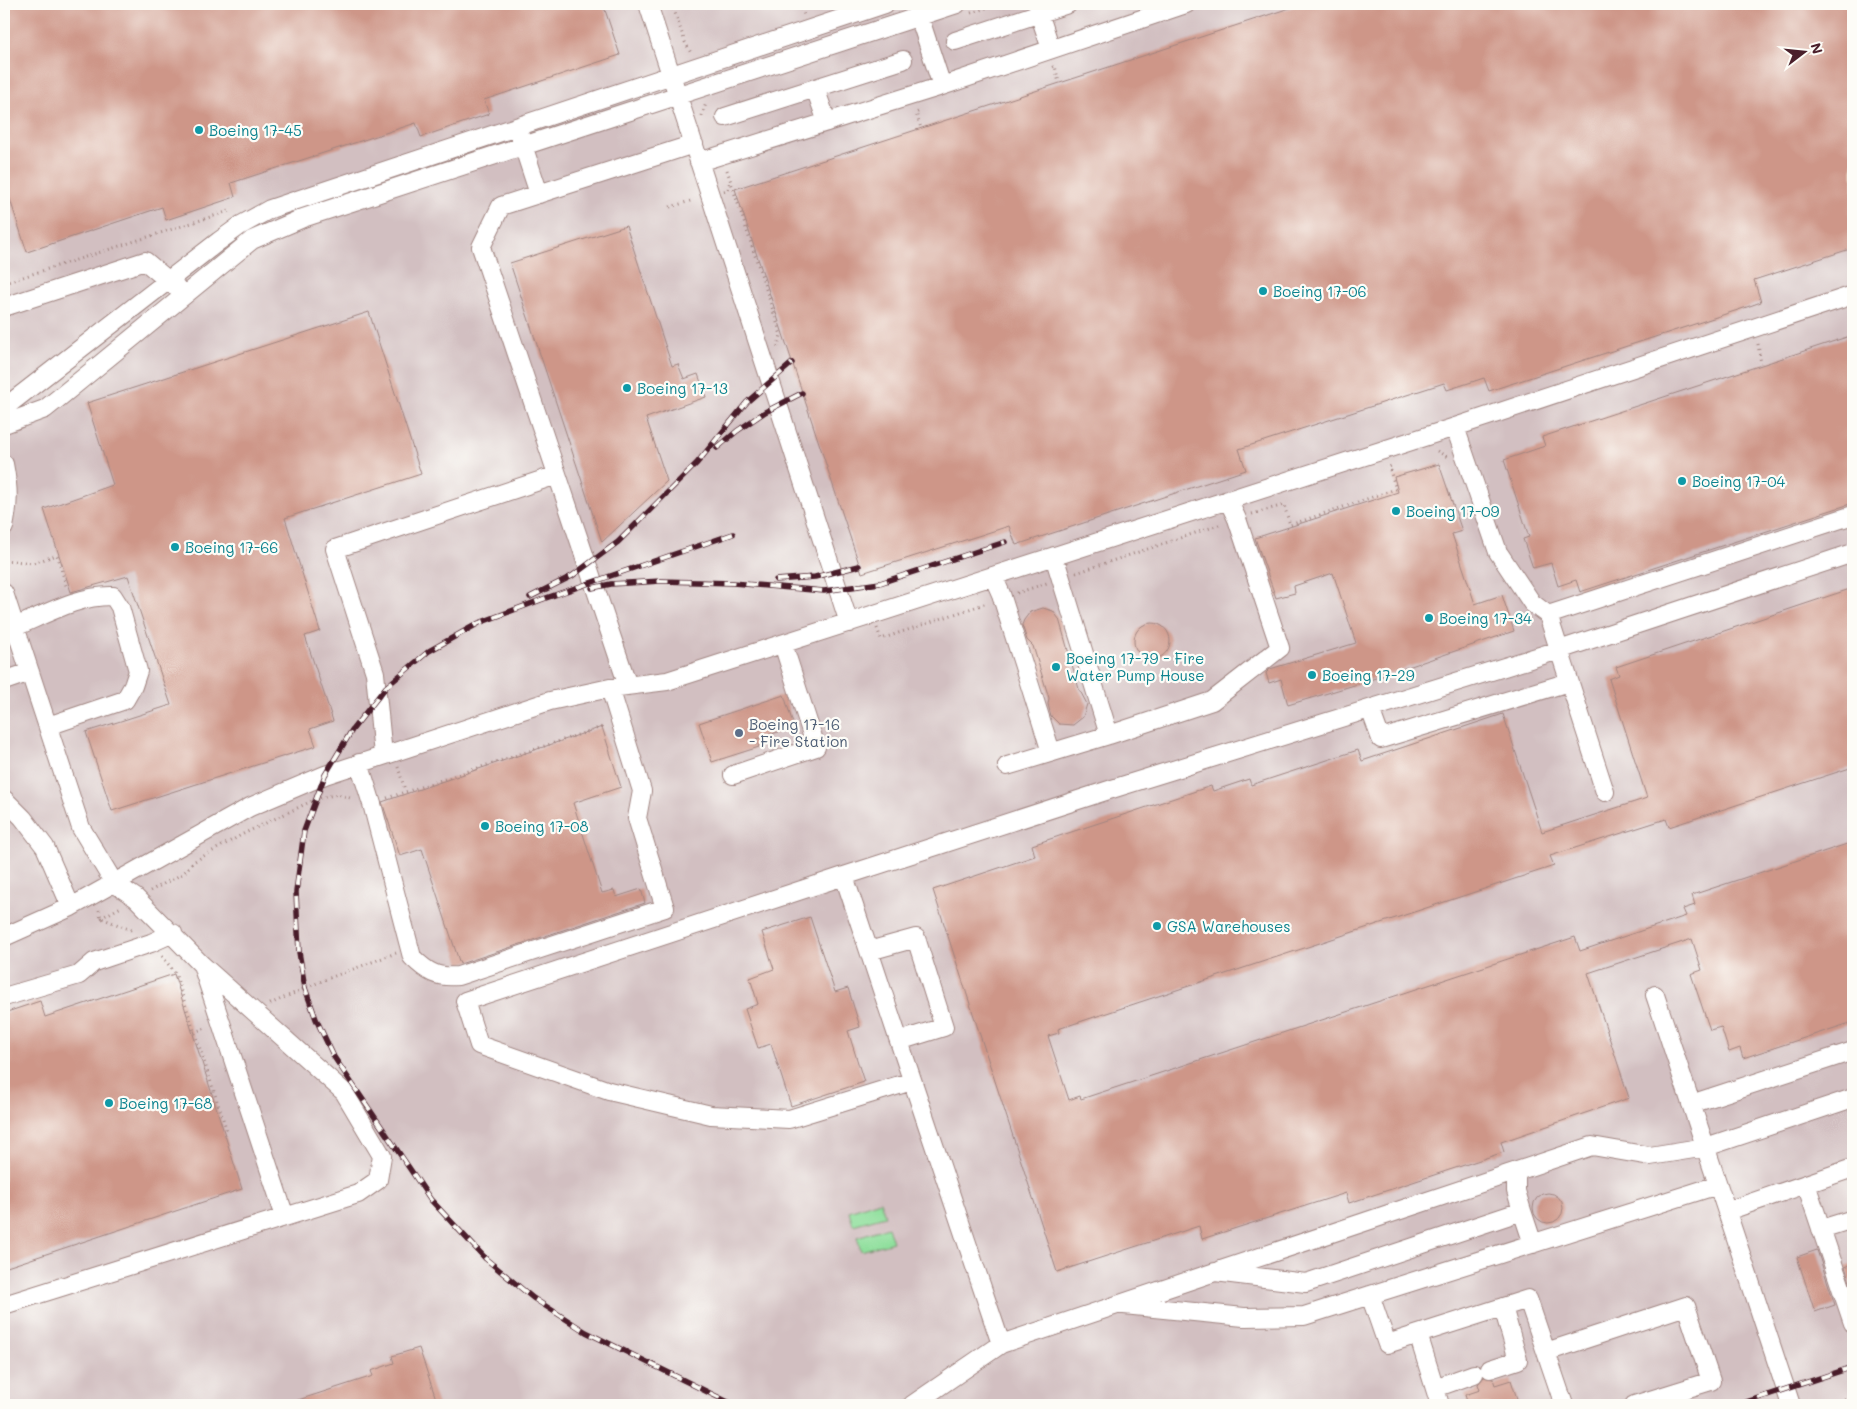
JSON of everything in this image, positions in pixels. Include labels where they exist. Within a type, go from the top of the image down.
[{"type":"lane","points":[[648,4],[849,623]]},
{"type":"lane","points":[[4,408],[241,224],[270,209],[885,4]]},
{"type":"lane","points":[[4,424],[45,409],[252,240],[269,232],[303,218],[678,96],[917,10],[957,4]]},
{"type":"lane","points":[[956,40],[1068,4]]},
{"type":"lane","points":[[700,162],[942,86],[1186,4]]},
{"type":"lane","points":[[917,10],[942,86]]},
{"type":"lane","points":[[1039,13],[1051,49]]},
{"type":"lane","points":[[725,118],[903,60]]},
{"type":"lane","points":[[816,88],[827,122]]},
{"type":"lane","points":[[517,126],[539,194]]},
{"type":"lane","points":[[628,686],[481,247],[501,206],[694,144]]},
{"type":"lane","points":[[4,307],[145,261],[185,295]]},
{"type":"lane","points":[[4,936],[71,907],[250,807],[325,775],[359,763],[550,701],[610,688],[667,681],[1455,427],[1853,295]]},
{"type":"lane","points":[[1455,427],[1498,552],[1532,603],[1548,615],[1605,792]]},
{"type":"lane","points":[[4,464],[9,501],[4,521]]},
{"type":"lane","points":[[383,755],[374,673],[335,549],[557,475]]},
{"type":"lane","points":[[1007,766],[1212,701],[1280,648],[1237,519],[1228,500]]},
{"type":"lane","points":[[1548,615],[1853,515]]},
{"type":"lane","points":[[912,1081],[789,1118],[710,1115],[609,1090],[479,1045],[465,1000],[1112,789],[1559,650],[1853,553]]},
{"type":"lane","points":[[1054,556],[1109,735]]},
{"type":"lane","points":[[993,576],[1001,594],[1051,752]]},
{"type":"lane","points":[[4,593],[81,828],[114,883],[136,898],[202,965],[344,1092],[382,1156],[378,1180],[358,1194],[4,1305]]},
{"type":"lane","points":[[15,627],[72,603],[102,596],[113,596],[120,607],[138,671],[133,686],[125,700],[48,726]]},
{"type":"lane","points":[[732,775],[816,747],[783,644]]},
{"type":"lane","points":[[4,681],[30,672]]},
{"type":"lane","points":[[1370,709],[1381,739],[1569,682]]},
{"type":"lane","points":[[359,763],[372,804],[412,958],[432,973],[445,977],[458,976],[665,908],[637,818],[642,791],[610,688]]},
{"type":"lane","points":[[4,799],[23,818],[45,847],[71,907]]},
{"type":"lane","points":[[844,876],[1000,1344]]},
{"type":"lane","points":[[4,997],[79,975],[94,962],[173,934]]},
{"type":"lane","points":[[869,951],[916,938],[944,1027],[899,1042]]},
{"type":"lane","points":[[202,965],[285,1217]]},
{"type":"lane","points":[[1655,995],[1791,1405]]},
{"type":"lane","points":[[1691,1104],[1853,1051]]},
{"type":"lane","points":[[912,1405],[1000,1344],[1592,1146],[1650,1156],[1706,1146],[1853,1098]]},
{"type":"lane","points":[[1727,1210],[1853,1168]]},
{"type":"lane","points":[[1516,1172],[1516,1190],[1533,1244]]},
{"type":"lane","points":[[1806,1184],[1853,1323]]},
{"type":"lane","points":[[1118,1305],[1244,1317],[1304,1316],[1718,1185]]},
{"type":"lane","points":[[1216,1272],[1306,1283],[1522,1212]]},
{"type":"lane","points":[[1821,1229],[1853,1219]]},
{"type":"lane","points":[[1370,1296],[1387,1344],[1528,1299],[1564,1405]]},
{"type":"lane","points":[[1546,1352],[1686,1306],[1711,1381],[1634,1405]]},
{"type":"lane","points":[[1435,1388],[1518,1360],[1502,1307]]},
{"type":"lane","points":[[1418,1334],[1440,1405]]},
{"type":"path","points":[[703,124],[702,114],[706,100]]},
{"type":"path","points":[[921,128],[916,113],[923,110]]},
{"type":"path","points":[[722,155],[782,335],[776,353]]},
{"type":"path","points":[[4,560],[33,563],[57,555],[72,603]]},
{"type":"path","points":[[253,1011],[324,980],[402,951]]},
{"type":"path","points":[[194,1032],[222,1023]]},
{"type":"path","points":[[1830,1405],[1853,1397]]},
{"type":"shaded area","points":[[4,4],[1853,4],[1853,1405],[4,1405]]},
{"type":"green space","points":[[880,1201],[885,1216],[853,1225],[849,1211]]},
{"type":"green space","points":[[888,1227],[893,1242],[861,1251],[857,1237]]},
{"type":"building","name":"Boeing 17-45","points":[[4,4],[603,4],[620,55],[484,100],[489,114],[421,137],[416,123],[231,183],[235,197],[166,220],[162,207],[27,252],[4,181]]},
{"type":"building","name":"Boeing 17-06","points":[[1302,4],[1853,4],[1853,248],[1754,280],[1761,302],[1744,308],[1489,391],[1484,378],[1447,390],[1444,383],[1239,449],[1246,470],[1016,545],[1009,526],[862,573],[735,189]]},
{"type":"building","name":"Boeing 17-13","points":[[626,226],[672,366],[678,364],[684,379],[698,374],[706,397],[646,418],[667,481],[602,542],[510,263]]},
{"type":"building","name":"Boeing 17-66","points":[[369,312],[421,474],[285,518],[320,631],[305,636],[333,721],[310,729],[316,746],[112,811],[86,732],[171,705],[128,576],[71,592],[44,509],[113,485],[87,403]]},
{"type":"building","name":"Boeing 17-04","points":[[1853,335],[1853,503],[1580,592],[1576,580],[1558,586],[1551,563],[1533,568],[1523,539],[1529,537],[1504,460],[1545,446],[1542,437]]},
{"type":"building","points":[[1439,464],[1462,531],[1452,534],[1475,604],[1502,595],[1514,631],[1361,683],[1288,705],[1281,679],[1269,683],[1266,673],[1270,669],[1356,643],[1333,573],[1294,586],[1295,593],[1276,598],[1255,538],[1398,492],[1394,477]]},
{"type":"building","name":"GSA Warehouses","points":[[1853,588],[1853,767],[1669,827],[1666,819],[1550,856],[1554,866],[1058,1029],[1059,1033],[1048,1036],[1069,1100],[1080,1096],[1081,1099],[1575,937],[1580,951],[1686,916],[1683,909],[1695,905],[1692,895],[1853,842],[1853,1022],[1743,1058],[1740,1048],[1729,1052],[1721,1027],[1710,1030],[1691,974],[1702,970],[1692,939],[1588,973],[1629,1098],[1501,1142],[1504,1152],[1349,1203],[1346,1193],[1202,1239],[1199,1226],[1057,1272],[933,890],[1035,856],[1032,845],[1211,786],[1213,791],[1249,779],[1251,785],[1358,750],[1362,761],[1503,714],[1542,832],[1647,798],[1609,679],[1619,675],[1616,667]]},
{"type":"building","name":"Boeing 17-79 - Fire Water Pump House","points":[[1043,608],[1053,611],[1059,619],[1079,689],[1087,704],[1083,717],[1073,725],[1059,724],[1051,716],[1048,704],[1049,698],[1033,646],[1027,640],[1022,625],[1030,612]]},
{"type":"building","points":[[1152,623],[1159,624],[1165,628],[1169,634],[1169,648],[1165,654],[1159,658],[1152,659],[1145,658],[1139,654],[1135,648],[1134,641],[1135,634],[1139,628],[1145,624]]},
{"type":"building","name":"Boeing 17-16 - Fire Station","points":[[784,695],[794,727],[756,739],[759,747],[712,762],[699,723]]},
{"type":"building","name":"Boeing 17-08","points":[[602,727],[621,787],[573,803],[602,893],[614,890],[616,897],[641,889],[645,903],[460,964],[422,849],[400,856],[382,802]]},
{"type":"building","points":[[810,917],[835,992],[848,988],[860,1027],[848,1031],[864,1082],[791,1106],[771,1044],[758,1048],[745,1009],[758,1004],[750,978],[774,969],[762,932]]},
{"type":"building","name":"Boeing 17-68","points":[[174,974],[242,1189],[4,1268],[4,1013],[40,1001],[45,1017]]},
{"type":"building","points":[[1548,1193],[1558,1198],[1563,1208],[1558,1218],[1548,1223],[1538,1218],[1533,1208],[1538,1198]]},
{"type":"building","points":[[1817,1250],[1835,1305],[1815,1312],[1797,1257]]},
{"type":"building","points":[[1853,1264],[1853,1291],[1845,1267]]},
{"type":"building","points":[[419,1348],[438,1405],[292,1405],[292,1402],[373,1376],[371,1371],[394,1363],[392,1356]]},
{"type":"building","points":[[1484,1377],[1493,1379],[1495,1385],[1511,1380],[1519,1405],[1468,1405],[1465,1395],[1480,1390],[1478,1384]]},
{"type":"railway","points":[[530,597],[572,576],[618,542],[697,463],[747,402],[792,363]]},
{"type":"railway","points":[[717,448],[737,431],[765,412],[802,393]]},
{"type":"railway","points":[[733,534],[479,623],[429,651],[386,687],[352,730],[325,775],[304,831],[296,892],[299,952],[305,988],[316,1019],[334,1057],[431,1200],[486,1259],[533,1298],[586,1332],[734,1405]]},
{"type":"railway","points":[[592,588],[611,584],[661,581],[733,583],[824,591],[880,583],[1005,542]]},
{"type":"railway","points":[[776,580],[815,577],[859,566]]},
{"type":"railway","points":[[1737,1405],[1853,1367]]},
{"type":"place","name":"Boeing 17-45","points":[[199,130]]},
{"type":"place","name":"Boeing 17-06","points":[[1263,291]]},
{"type":"place","name":"Boeing 17-13","points":[[627,388]]},
{"type":"place","name":"Boeing 17-04","points":[[1682,481]]},
{"type":"place","name":"Boeing 17-09","points":[[1396,511]]},
{"type":"place","name":"Boeing 17-66","points":[[175,547]]},
{"type":"place","name":"Boeing 17-34","points":[[1429,618]]},
{"type":"place","name":"Boeing 17-79 - Fire Water Pump House","points":[[1056,667]]},
{"type":"place","name":"Boeing 17-29","points":[[1312,675]]},
{"type":"place","name":"Boeing 17-16 - Fire Station","points":[[739,733]]},
{"type":"place","name":"Boeing 17-08","points":[[485,826]]},
{"type":"place","name":"GSA Warehouses","points":[[1157,926]]},
{"type":"place","name":"Boeing 17-68","points":[[109,1103]]}]
